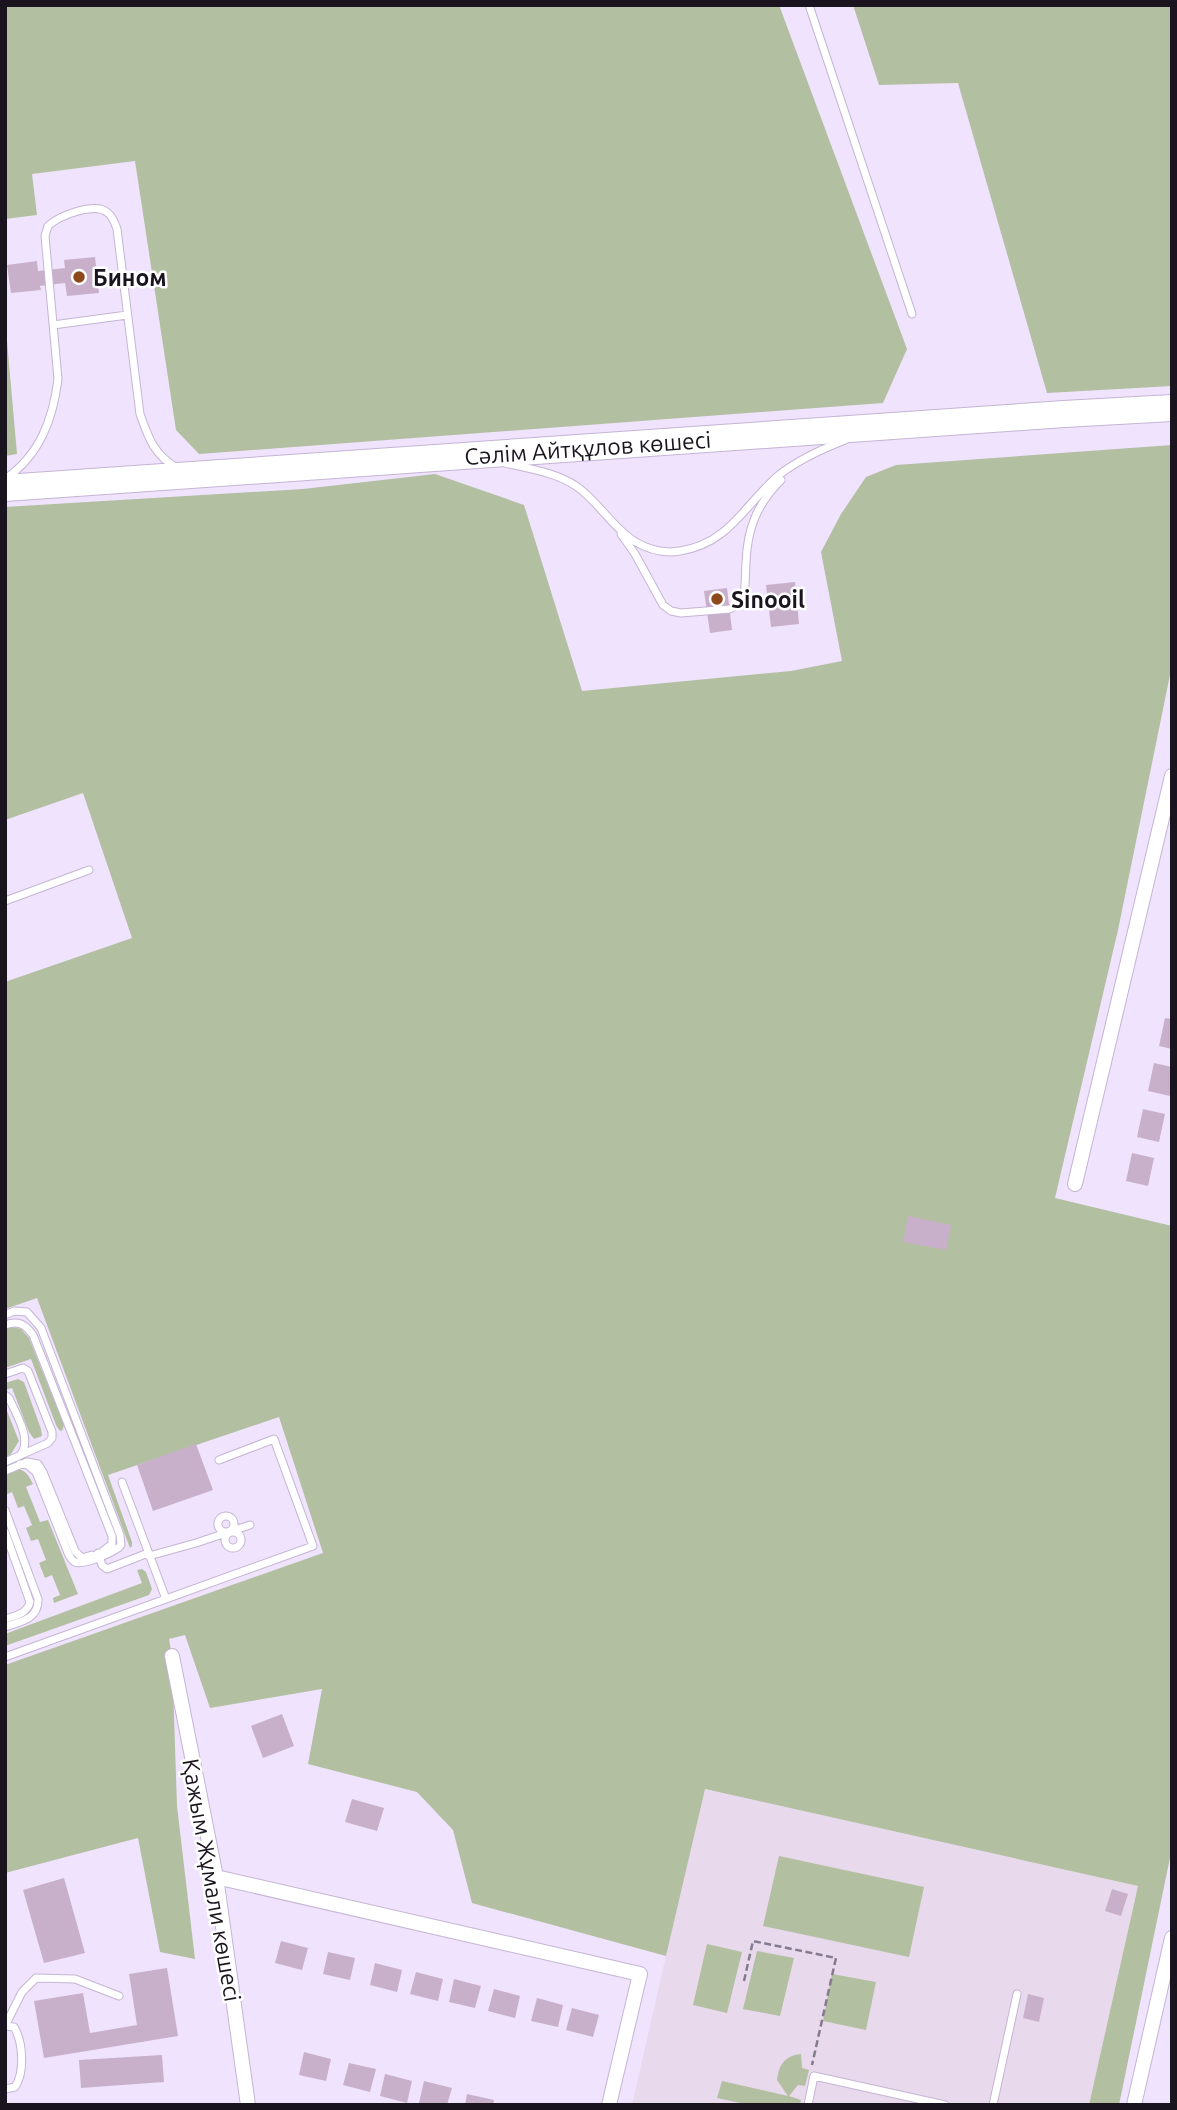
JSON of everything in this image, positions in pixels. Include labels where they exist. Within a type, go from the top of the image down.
[{"type":"highway","name":"Сәлім Айтқұлов көшесі","points":[[5,488],[1172,408]]},
{"type":"street","points":[[1074,1184],[1172,776]]},
{"type":"street","name":"Қажым Жұмали көшесі","points":[[172,1656],[216,1877],[248,2105]]},
{"type":"street","points":[[216,1877],[640,1974],[609,2105]]},
{"type":"street","points":[[1135,2105],[1172,1938]]},
{"type":"lane","points":[[810,5],[912,314]]},
{"type":"lane","points":[[5,479],[35,451],[53,411],[58,379],[45,236],[48,226],[64,216],[92,209],[101,209],[109,214],[117,229],[140,414],[149,440],[157,453],[169,463],[198,475]]},
{"type":"lane","points":[[53,326],[127,315]]},
{"type":"lane","points":[[616,527],[648,549],[669,553],[698,548],[723,534],[761,491],[782,472],[810,454],[845,440],[900,425]]},
{"type":"lane","points":[[470,456],[555,475],[577,487],[616,527],[635,554],[663,605],[671,611],[681,613],[730,609],[743,601],[747,539],[751,523],[768,492],[810,454]]},
{"type":"lane","points":[[5,901],[89,870]]},
{"type":"lane","points":[[5,1315],[21,1310],[27,1312],[41,1328],[120,1535],[121,1545],[80,1563],[71,1558],[36,1472],[20,1460],[5,1462]]},
{"type":"lane","points":[[5,1325],[18,1322],[33,1335],[112,1536],[110,1547],[98,1555]]},
{"type":"lane","points":[[5,1374],[23,1368],[28,1371],[52,1432],[48,1443],[5,1471]]},
{"type":"lane","points":[[5,1395],[9,1398],[26,1439],[20,1460]]},
{"type":"lane","points":[[5,1657],[313,1546],[274,1439],[219,1460]]},
{"type":"lane","points":[[121,1482],[166,1599]]},
{"type":"lane","points":[[5,1510],[38,1605],[29,1618],[5,1627]]},
{"type":"lane","points":[[98,1555],[107,1569],[250,1525]]},
{"type":"lane","points":[[5,1532],[30,1602],[29,1607],[22,1613],[5,1619]]},
{"type":"lane","points":[[5,2089],[15,2087],[21,2079],[21,2068],[18,2035],[14,2027],[5,2026],[22,1992],[36,1978],[75,1979],[119,1996]]},
{"type":"lane","points":[[993,2105],[1017,1994]]},
{"type":"lane","points":[[808,2105],[814,2076],[945,2105]]},
{"type":"path","points":[[744,1980],[753,1941],[836,1958],[811,2066],[814,2076]]},
{"type":"shaded area","points":[[704,1789],[1138,1886],[1089,2105],[632,2105]]},
{"type":"green space","points":[[5,5],[779,5],[907,349],[883,403],[199,454],[176,430],[135,161],[32,174],[37,215],[5,219]]},
{"type":"green space","points":[[853,5],[1172,5],[1172,386],[1047,393],[958,83],[879,85]]},
{"type":"green space","points":[[5,318],[17,454],[5,456]]},
{"type":"green space","points":[[1172,445],[1172,665],[1118,930],[1055,1198],[1172,1226],[1172,1848],[1119,2105],[1089,2105],[1138,1886],[705,1789],[666,1956],[472,1903],[453,1830],[417,1792],[308,1764],[322,1689],[210,1708],[185,1635],[169,1639],[172,1656],[177,1806],[195,1959],[160,1952],[138,1838],[5,1873],[5,1665],[323,1553],[279,1417],[108,1475],[132,1542],[130,1548],[37,1298],[5,1309],[5,982],[132,938],[83,793],[5,820],[5,507],[303,489],[435,474],[524,505],[582,691],[791,671],[842,661],[821,552],[841,514],[866,477],[896,465]]},
{"type":"green space","points":[[5,1329],[21,1329],[29,1338],[64,1425],[62,1431],[56,1425],[31,1359],[5,1368]]},
{"type":"green space","points":[[18,1379],[24,1382],[41,1429],[42,1436],[34,1439],[12,1388],[5,1390],[5,1383]]},
{"type":"green space","points":[[5,1406],[19,1441],[5,1458]]},
{"type":"green space","points":[[17,1469],[25,1472],[33,1484],[26,1487],[40,1522],[48,1520],[78,1594],[54,1603],[53,1598],[60,1595],[52,1575],[45,1578],[39,1563],[46,1560],[38,1539],[31,1541],[26,1528],[32,1525],[24,1506],[18,1508],[12,1492],[5,1495],[5,1475]]},
{"type":"green space","points":[[137,1570],[146,1572],[152,1589],[149,1595],[5,1646],[5,1634],[142,1583]]},
{"type":"green space","points":[[779,1856],[924,1887],[909,1957],[763,1926]]},
{"type":"green space","points":[[707,1944],[742,1952],[727,2013],[693,2005]]},
{"type":"green space","points":[[757,1951],[794,1958],[780,2016],[743,2009]]},
{"type":"green space","points":[[832,1974],[876,1982],[866,2030],[823,2021]]},
{"type":"green space","points":[[801,2054],[802,2068],[809,2070],[805,2086],[798,2085],[789,2096],[801,2100],[800,2105],[750,2105],[717,2098],[722,2081],[788,2096],[777,2080],[779,2070],[786,2059]]},
{"type":"building","points":[[95,257],[99,293],[67,296],[65,283],[40,286],[41,290],[11,293],[7,265],[37,261],[38,271],[65,268],[64,260]]},
{"type":"building","points":[[795,582],[799,624],[771,627],[766,585]]},
{"type":"building","points":[[727,588],[732,630],[710,633],[704,591]]},
{"type":"building","points":[[1165,1018],[1172,1019],[1172,1049],[1159,1046]]},
{"type":"building","points":[[1154,1063],[1172,1067],[1170,1096],[1148,1091]]},
{"type":"building","points":[[1143,1109],[1165,1114],[1159,1142],[1137,1137]]},
{"type":"building","points":[[1132,1153],[1154,1158],[1148,1186],[1126,1181]]},
{"type":"building","points":[[908,1216],[951,1225],[946,1250],[903,1242]]},
{"type":"building","points":[[196,1444],[213,1490],[153,1511],[137,1465]]},
{"type":"building","points":[[282,1714],[294,1746],[263,1758],[251,1726]]},
{"type":"building","points":[[352,1799],[384,1808],[377,1831],[345,1822]]},
{"type":"building","points":[[64,1878],[85,1953],[44,1963],[23,1890]]},
{"type":"building","points":[[1112,1889],[1128,1894],[1121,1916],[1105,1911]]},
{"type":"building","points":[[281,1941],[308,1948],[302,1970],[275,1963]]},
{"type":"building","points":[[328,1952],[355,1958],[350,1980],[323,1974]]},
{"type":"building","points":[[375,1963],[402,1970],[397,1992],[370,1985]]},
{"type":"building","points":[[167,1968],[178,2036],[44,2058],[34,2001],[83,1993],[90,2033],[137,2025],[129,1974]]},
{"type":"building","points":[[416,1972],[443,1979],[438,2001],[410,1994]]},
{"type":"building","points":[[454,1979],[481,1986],[475,2008],[449,2002]]},
{"type":"building","points":[[494,1989],[520,1996],[515,2018],[488,2011]]},
{"type":"building","points":[[1028,1994],[1044,1998],[1039,2022],[1023,2018]]},
{"type":"building","points":[[537,1998],[563,2005],[558,2027],[531,2021]]},
{"type":"building","points":[[572,2008],[599,2015],[593,2037],[566,2030]]},
{"type":"building","points":[[304,2052],[331,2059],[326,2081],[299,2075]]},
{"type":"building","points":[[162,2055],[164,2082],[81,2088],[79,2060]]},
{"type":"building","points":[[349,2063],[376,2069],[370,2092],[343,2085]]},
{"type":"building","points":[[385,2074],[412,2081],[407,2103],[380,2096]]},
{"type":"building","points":[[424,2081],[452,2088],[447,2105],[419,2103]]},
{"type":"building","points":[[467,2094],[494,2100],[493,2105],[465,2105]]},
{"type":"place","name":"Бином","points":[[79,277]]},
{"type":"place","name":"Sinooil","points":[[717,599]]}]
